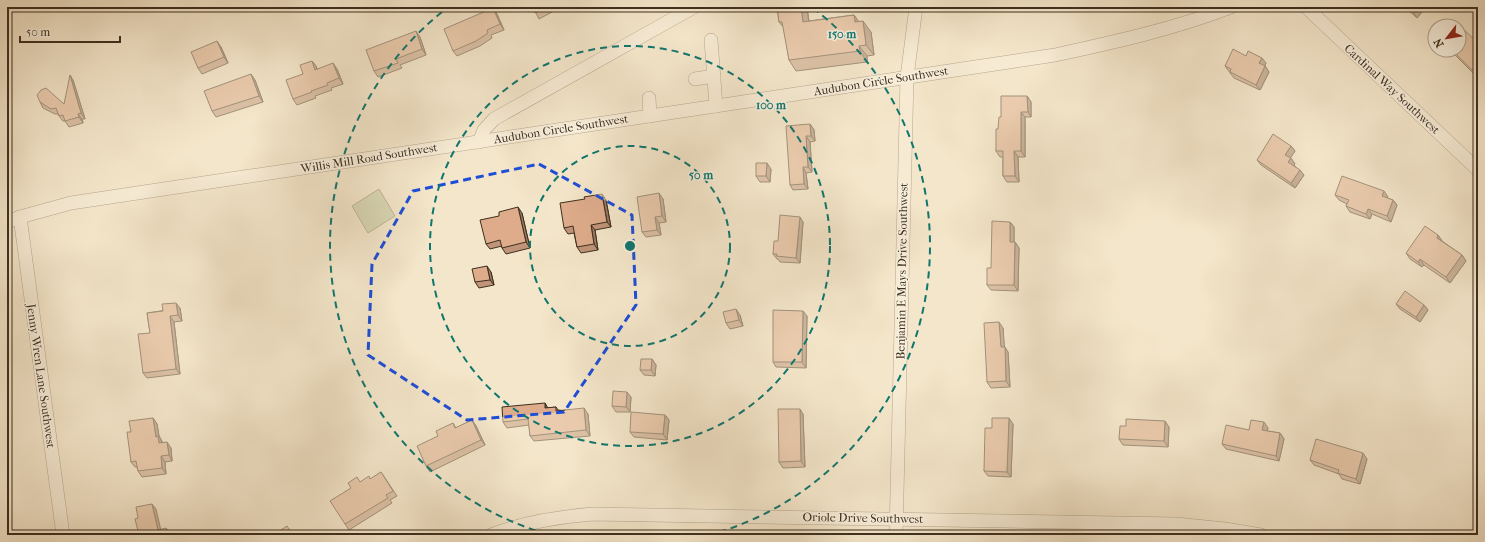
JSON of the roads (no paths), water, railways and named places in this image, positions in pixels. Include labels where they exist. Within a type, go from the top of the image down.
[{"type":"street","points":[[479,142],[484,130],[494,120],[694,7]]},
{"type":"street","name":"Benjamin E Mays Drive Southwest","points":[[896,535],[907,77],[916,7]]},
{"type":"street","name":"Audubon Circle Southwest","points":[[479,142],[1055,54],[1121,41],[1206,17],[1231,7]]},
{"type":"street","name":"Cardinal Way Southwest","points":[[1306,7],[1478,170]]},
{"type":"street","points":[[711,40],[716,106]]},
{"type":"street","points":[[695,79],[714,76]]},
{"type":"street","points":[[649,98],[650,116]]},
{"type":"street","name":"Willis Mill Road Southwest","points":[[7,222],[71,203],[479,142]]},
{"type":"street","name":"Jenny Wren Lane Southwest","points":[[20,217],[63,535]]},
{"type":"street","name":"Oriole Drive Southwest","points":[[491,535],[508,528],[548,518],[592,514],[1176,524],[1225,528],[1261,535]]}]
